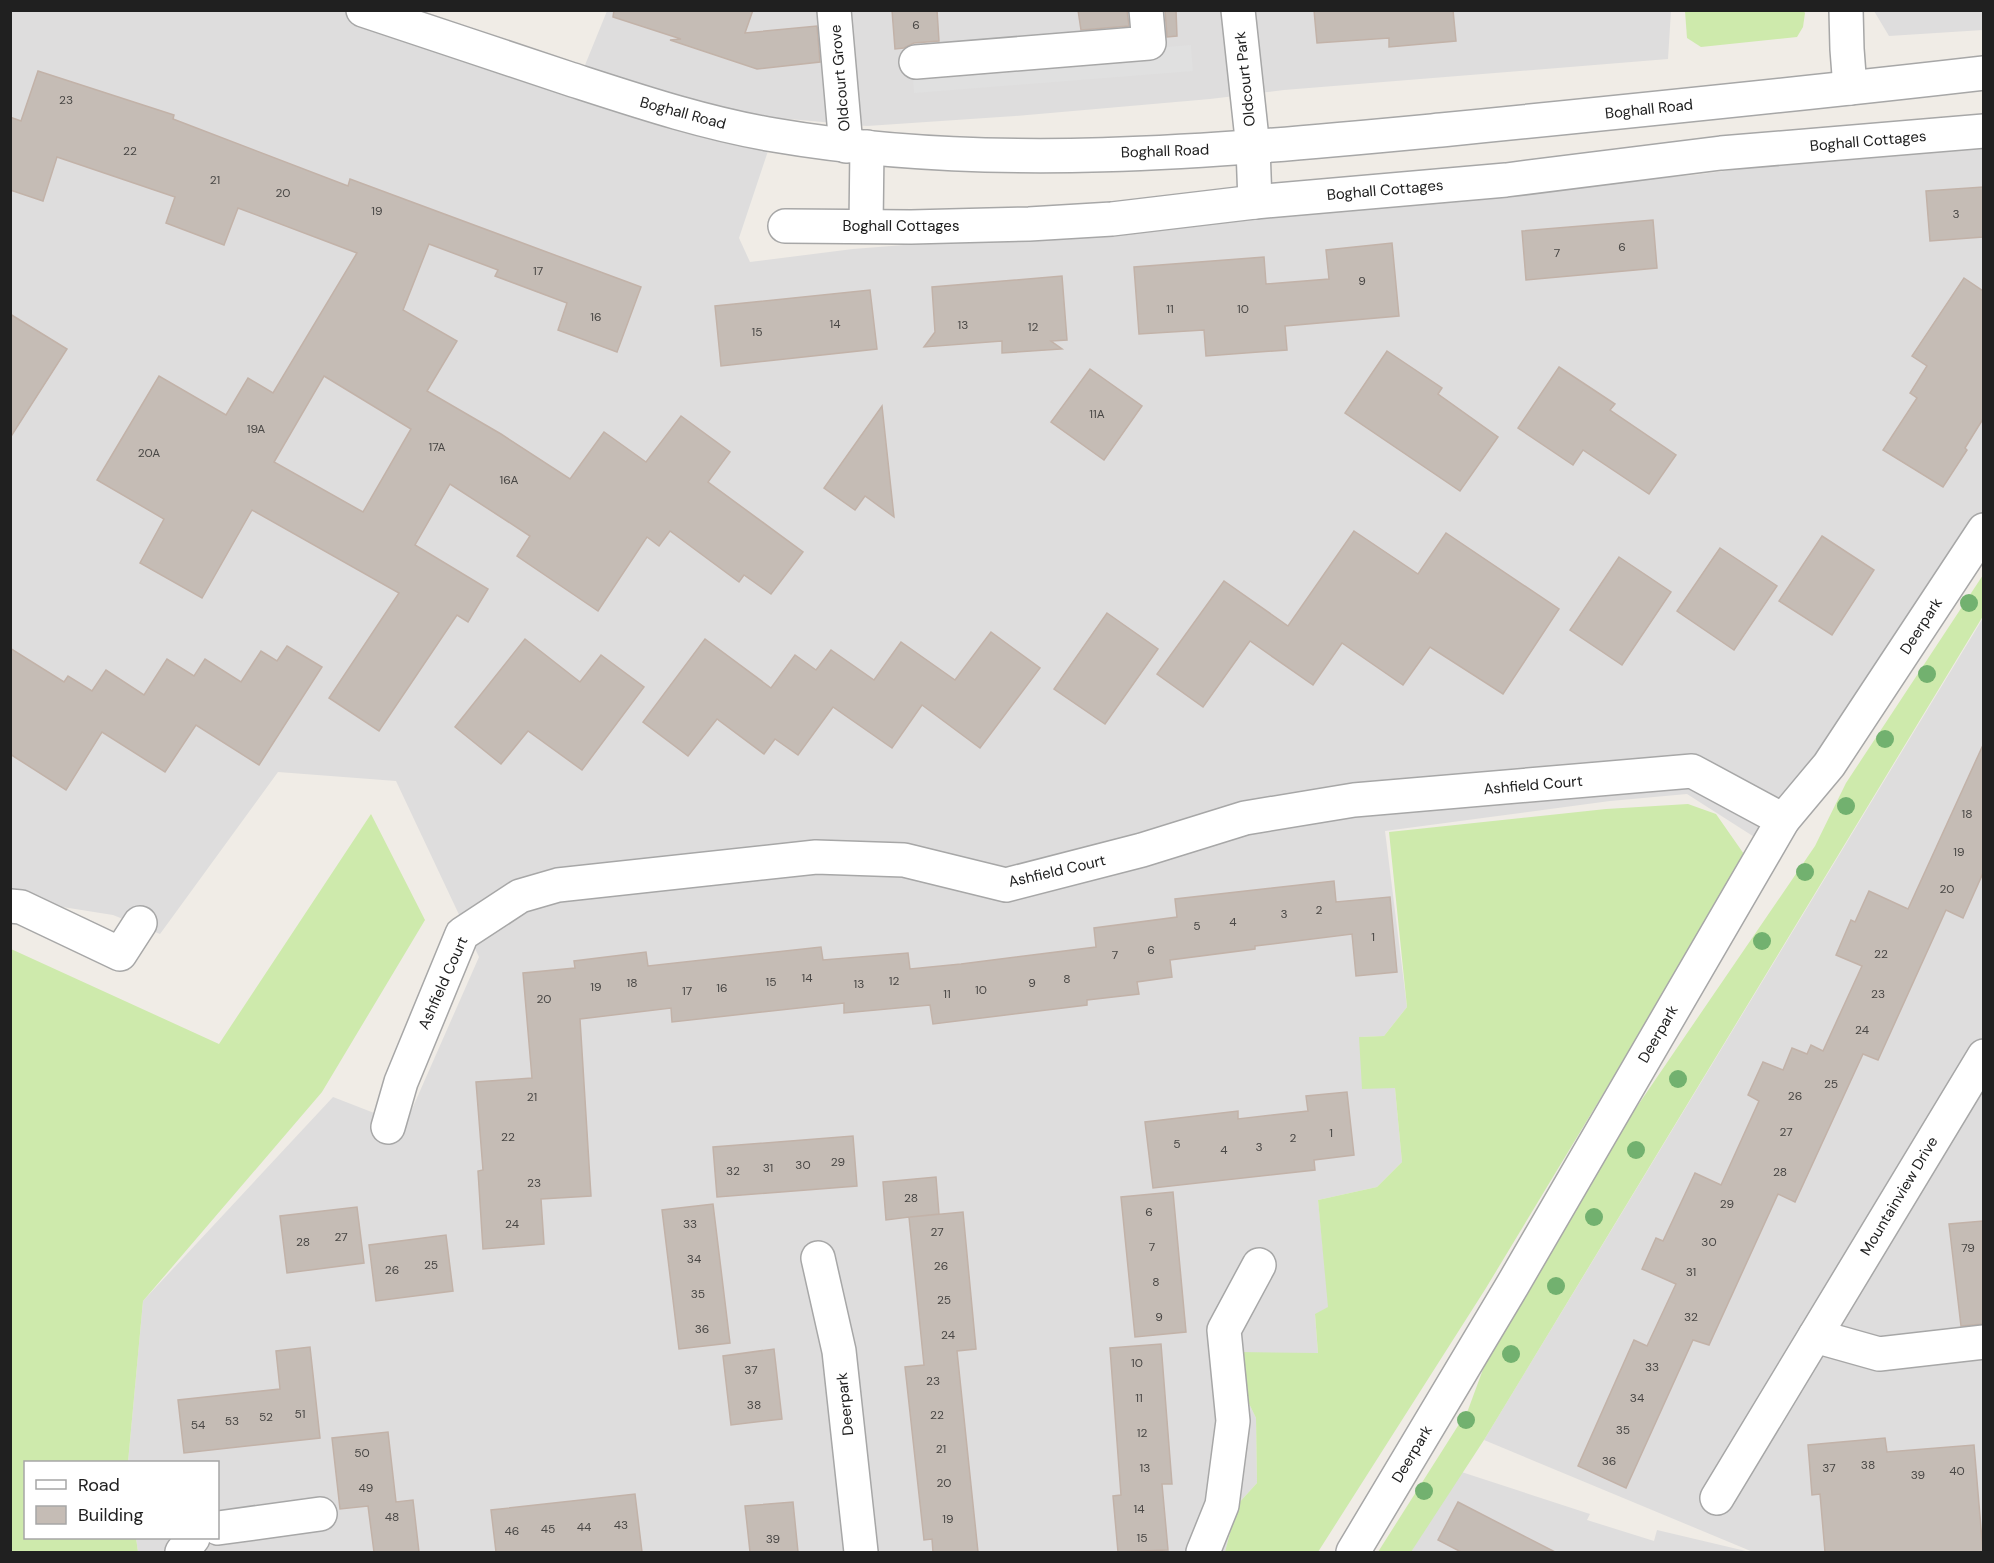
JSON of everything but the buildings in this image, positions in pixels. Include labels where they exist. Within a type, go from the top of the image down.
[{"type":"street","name":"Boghall Road","points":[[363,10],[658,108],[709,122],[771,135],[856,147],[949,155],[1017,157],[1253,148],[1714,103],[1983,73]]},
{"type":"street","name":"Oldcourt Grove","points":[[834,10],[866,226]]},
{"type":"street","points":[[916,62],[1149,43],[1146,10]]},
{"type":"street","name":"Oldcourt Park","points":[[1238,10],[1253,148],[1255,202]]},
{"type":"street","points":[[1846,10],[1850,88]]},
{"type":"street","points":[[1714,103],[1721,153]]},
{"type":"street","name":"Boghall Cottages","points":[[785,226],[911,227],[1112,219],[1255,202],[1506,180],[1721,153],[1983,131]]},
{"type":"street","name":"Deerpark","points":[[1353,1552],[1512,1286],[1783,820],[1829,765],[1983,530]]},
{"type":"street","name":"Ashfield Court","points":[[388,1127],[401,1082],[462,934],[520,896],[558,885],[816,857],[904,860],[1006,885],[1142,850],[1245,818],[1354,800],[1692,771],[1783,820]]},
{"type":"street","points":[[10,906],[21,907],[120,954],[140,923]]},
{"type":"street","name":"Mountainview Drive","points":[[1717,1498],[1983,1056]]},
{"type":"street","name":"Deerpark","points":[[819,1258],[839,1351],[861,1552]]},
{"type":"street","points":[[1203,1552],[1222,1505],[1233,1421],[1224,1330],[1259,1265]]},
{"type":"street","points":[[1815,1336],[1879,1354],[1983,1342]]},
{"type":"street","points":[[219,1528],[320,1514]]},
{"type":"street","points":[[182,1552],[192,1539]]},
{"type":"shaded area","points":[[10,11],[396,11],[581,75],[777,124],[739,238],[750,262],[853,249],[1694,175],[1983,136],[1983,521],[1770,847],[1687,794],[1610,801],[1385,831],[1407,1007],[1384,1036],[1359,1037],[1395,1088],[1402,1162],[1377,1187],[1318,1200],[1329,1307],[1315,1315],[1318,1353],[1240,1385],[1256,1418],[1257,1483],[1237,1505],[1225,1552],[138,1552],[136,1539],[219,1539],[219,1461],[128,1461],[143,1301],[333,1097],[405,1125],[479,957],[396,781],[278,772],[160,934],[113,915],[50,905],[11,902]]},
{"type":"shaded area","points":[[607,11],[1671,11],[1668,59],[1284,90],[1210,99],[1015,116],[867,126],[778,118],[649,94],[583,70]]},
{"type":"shaded area","points":[[1874,11],[1983,11],[1983,30],[1889,36]]},
{"type":"shaded area","points":[[1191,45],[1193,71],[914,93],[912,67]]},
{"type":"shaded area","points":[[1983,618],[1983,1552],[1753,1552],[1484,1440]]},
{"type":"shaded area","points":[[1437,1464],[1590,1514],[1587,1520],[1654,1541],[1657,1530],[1750,1552],[1390,1552]]},
{"type":"green space","points":[[1803,10],[1805,13],[1803,27],[1797,37],[1701,47],[1687,38],[1685,11]]},
{"type":"green space","points":[[1983,575],[1983,616],[1484,1440],[1411,1552],[1378,1552],[1468,1410],[1513,1288],[1815,846],[1846,783]]},
{"type":"green space","points":[[1688,804],[1716,814],[1746,857],[1486,1288],[1318,1552],[1225,1552],[1237,1505],[1257,1483],[1256,1418],[1240,1385],[1238,1352],[1318,1353],[1315,1314],[1328,1307],[1318,1200],[1377,1187],[1402,1162],[1395,1088],[1362,1089],[1359,1037],[1384,1036],[1407,1007],[1389,832],[1606,809]]},
{"type":"green space","points":[[371,814],[425,920],[322,1092],[143,1301],[128,1461],[24,1461],[24,1539],[136,1539],[138,1552],[11,1552],[11,949],[219,1044]]}]
